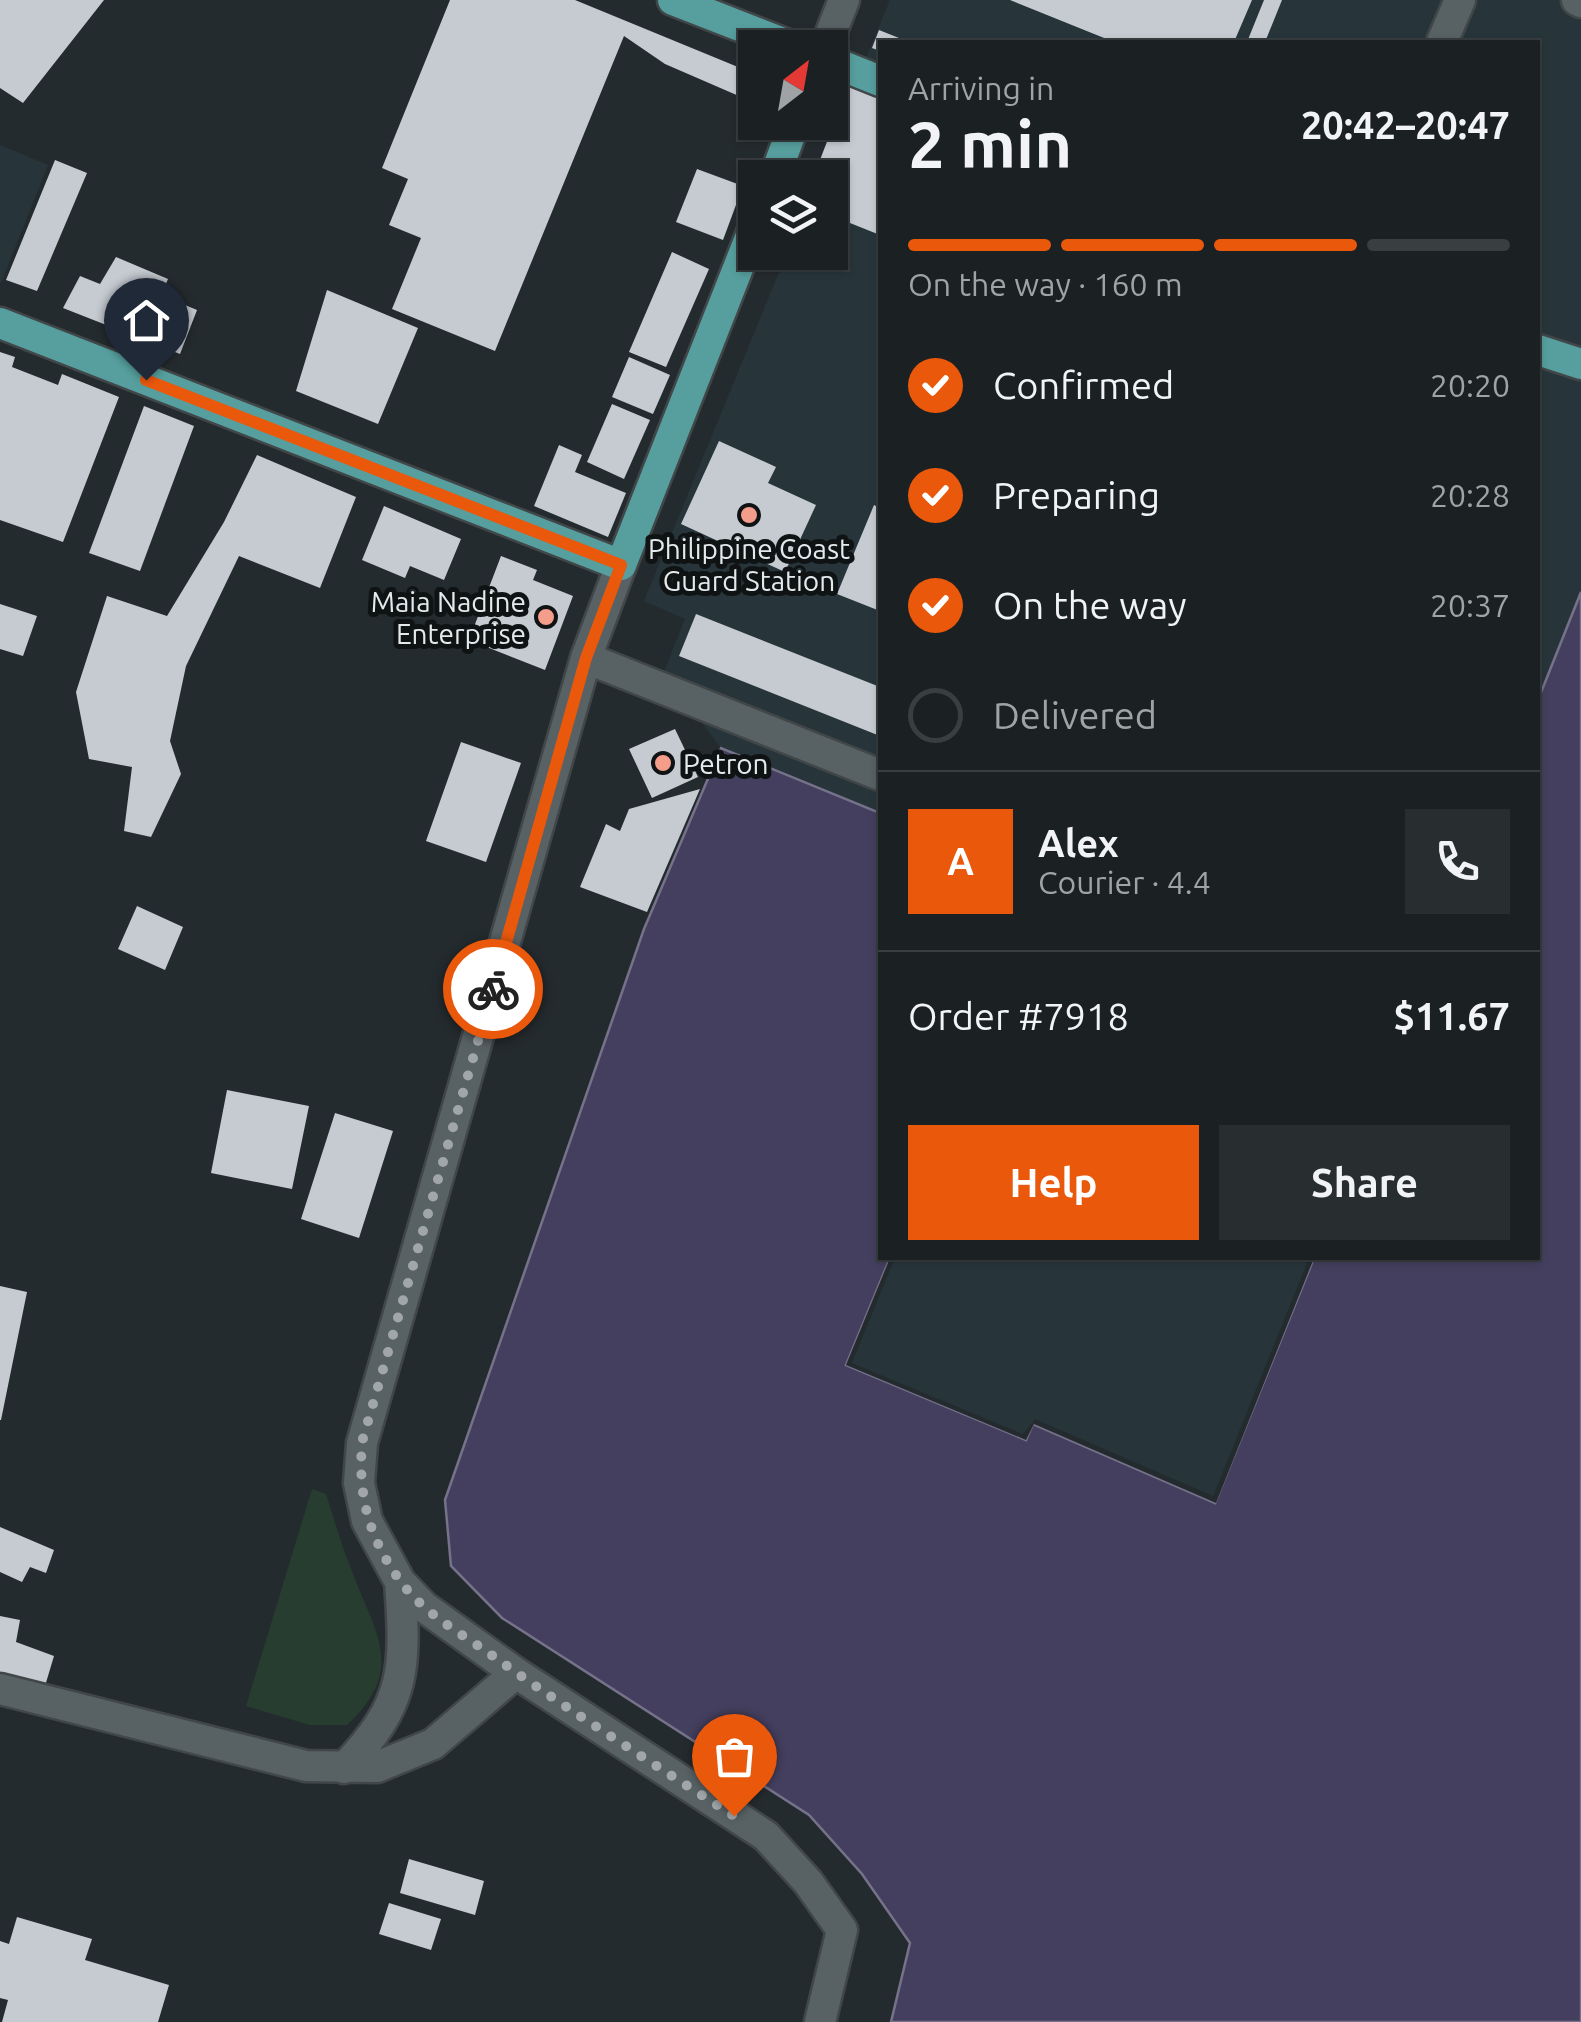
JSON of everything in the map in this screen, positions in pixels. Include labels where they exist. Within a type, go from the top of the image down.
[{"type":"main road","points":[[673,0],[750,30]]},
{"type":"main road","points":[[848,68],[878,80]]},
{"type":"main road","points":[[0,323],[621,565],[738,268]]},
{"type":"main road","points":[[1540,351],[1581,364]]},
{"type":"street","points":[[832,30],[844,0]]},
{"type":"street","points":[[1443,40],[1460,0]]},
{"type":"street","points":[[621,565],[586,658],[362,1442],[359,1484],[367,1522],[400,1582],[424,1607],[516,1673],[766,1836],[808,1882],[842,1930],[820,2022]]},
{"type":"street","points":[[586,658],[878,775]]},
{"type":"street","points":[[344,1768],[374,1738],[396,1699],[405,1648],[400,1582]]},
{"type":"street","points":[[0,1690],[306,1766],[377,1768],[433,1744],[516,1673]]},
{"type":"shaded area","points":[[890,0],[1581,0],[1581,592],[1540,695],[1540,40],[878,40],[878,812],[721,748],[664,672],[685,619],[644,601],[780,270],[848,270],[848,160],[824,160],[832,140],[848,140],[848,102]]},
{"type":"shaded area","points":[[0,145],[48,165],[1,283],[0,283]]},
{"type":"shaded area","points":[[1581,592],[1581,2022],[891,2022],[910,1943],[862,1874],[809,1815],[502,1618],[451,1566],[445,1500],[644,929],[721,748],[878,812],[878,1260],[889,1260],[846,1365],[1026,1440],[1033,1424],[1215,1503],[1313,1260],[1540,1260],[1540,695]]},
{"type":"shaded area","points":[[889,1260],[1313,1260],[1216,1503],[1034,1424],[1026,1440],[846,1365]]},
{"type":"green space","points":[[312,1489],[326,1494],[380,1649],[377,1685],[366,1705],[347,1725],[310,1725],[246,1706]]},
{"type":"pier","points":[[889,1260],[894,1260],[852,1363],[1023,1434],[1035,1419],[1213,1496],[1308,1260],[1313,1260],[1216,1503],[1034,1424],[1026,1440],[846,1365]]},
{"type":"building","points":[[0,0],[104,0],[23,103],[0,88]]},
{"type":"building","points":[[450,0],[575,0],[738,67],[738,96],[665,64],[624,36],[495,351],[392,309],[421,238],[389,225],[408,179],[382,168]]},
{"type":"building","points":[[1010,0],[1252,0],[1235,40],[1109,40]]},
{"type":"building","points":[[1264,0],[1282,0],[1266,40],[1248,40]]},
{"type":"building","points":[[879,30],[904,40],[878,40],[878,50],[872,48]]},
{"type":"building","points":[[850,82],[878,92],[878,234],[848,222],[848,160],[820,160],[828,140],[848,140]]},
{"type":"building","points":[[55,160],[87,173],[37,291],[6,280]]},
{"type":"building","points":[[697,169],[738,184],[738,200],[723,240],[676,222]]},
{"type":"building","points":[[672,252],[709,269],[666,367],[629,352]]},
{"type":"building","points":[[116,257],[168,279],[161,295],[197,310],[180,354],[63,308],[80,276],[100,284]]},
{"type":"building","points":[[327,290],[418,328],[378,424],[296,391]]},
{"type":"building","points":[[0,352],[15,357],[12,367],[58,385],[62,374],[119,397],[63,542],[0,520]]},
{"type":"building","points":[[629,357],[670,375],[653,414],[612,397]]},
{"type":"building","points":[[612,404],[650,420],[624,479],[587,462]]},
{"type":"building","points":[[144,406],[194,426],[140,571],[89,553]]},
{"type":"building","name":"Philippine Coast Guard Station","points":[[719,441],[776,467],[768,483],[816,505],[785,572],[681,524]]},
{"type":"building","points":[[559,445],[582,455],[575,472],[626,493],[608,537],[534,506]]},
{"type":"building","points":[[257,455],[356,497],[320,588],[239,556],[186,666],[170,741],[181,774],[151,837],[124,831],[132,767],[89,759],[76,692],[107,596],[167,616],[224,522]]},
{"type":"building","points":[[874,505],[878,507],[878,610],[837,594]]},
{"type":"building","points":[[384,506],[461,539],[444,580],[410,566],[405,578],[362,560]]},
{"type":"building","points":[[501,556],[537,570],[533,580],[573,596],[545,670],[469,640]]},
{"type":"building","points":[[0,604],[37,616],[23,656],[0,649]]},
{"type":"building","points":[[696,614],[878,686],[878,735],[679,656]]},
{"type":"building","name":"Petron","points":[[675,729],[698,777],[652,798],[629,749]]},
{"type":"building","points":[[461,742],[521,763],[486,862],[426,841]]},
{"type":"building","points":[[700,789],[647,912],[580,887],[606,824],[620,831],[629,809]]},
{"type":"building","points":[[137,906],[183,927],[165,970],[118,949]]},
{"type":"building","points":[[227,1090],[309,1106],[292,1189],[211,1173]]},
{"type":"building","points":[[335,1113],[393,1131],[359,1238],[301,1219]]},
{"type":"building","points":[[0,1286],[27,1292],[1,1420],[0,1420]]},
{"type":"building","points":[[0,1527],[54,1550],[46,1573],[30,1567],[22,1582],[0,1572]]},
{"type":"building","points":[[0,1616],[20,1620],[16,1642],[54,1656],[45,1686],[0,1673]]},
{"type":"building","points":[[409,1859],[484,1881],[475,1915],[400,1893]]},
{"type":"building","points":[[389,1903],[441,1919],[431,1950],[379,1934]]},
{"type":"building","points":[[17,1917],[92,1939],[85,1960],[169,1985],[158,2022],[2,2022],[8,2000],[0,1998],[0,1941],[9,1944]]},
{"type":"way so far","points":[[493,989],[362,1442],[359,1484],[367,1522],[400,1582],[424,1607],[516,1673],[734,1816]]},
{"type":"place","name":"Philippine Coast Guard Station","points":[[749,515]]},
{"type":"place","name":"Maia Nadine Enterprise","points":[[546,617]]},
{"type":"place","name":"Petron","points":[[663,763]]},
{"type":"route","points":[[146,380],[621,565],[586,658],[493,989]]}]
